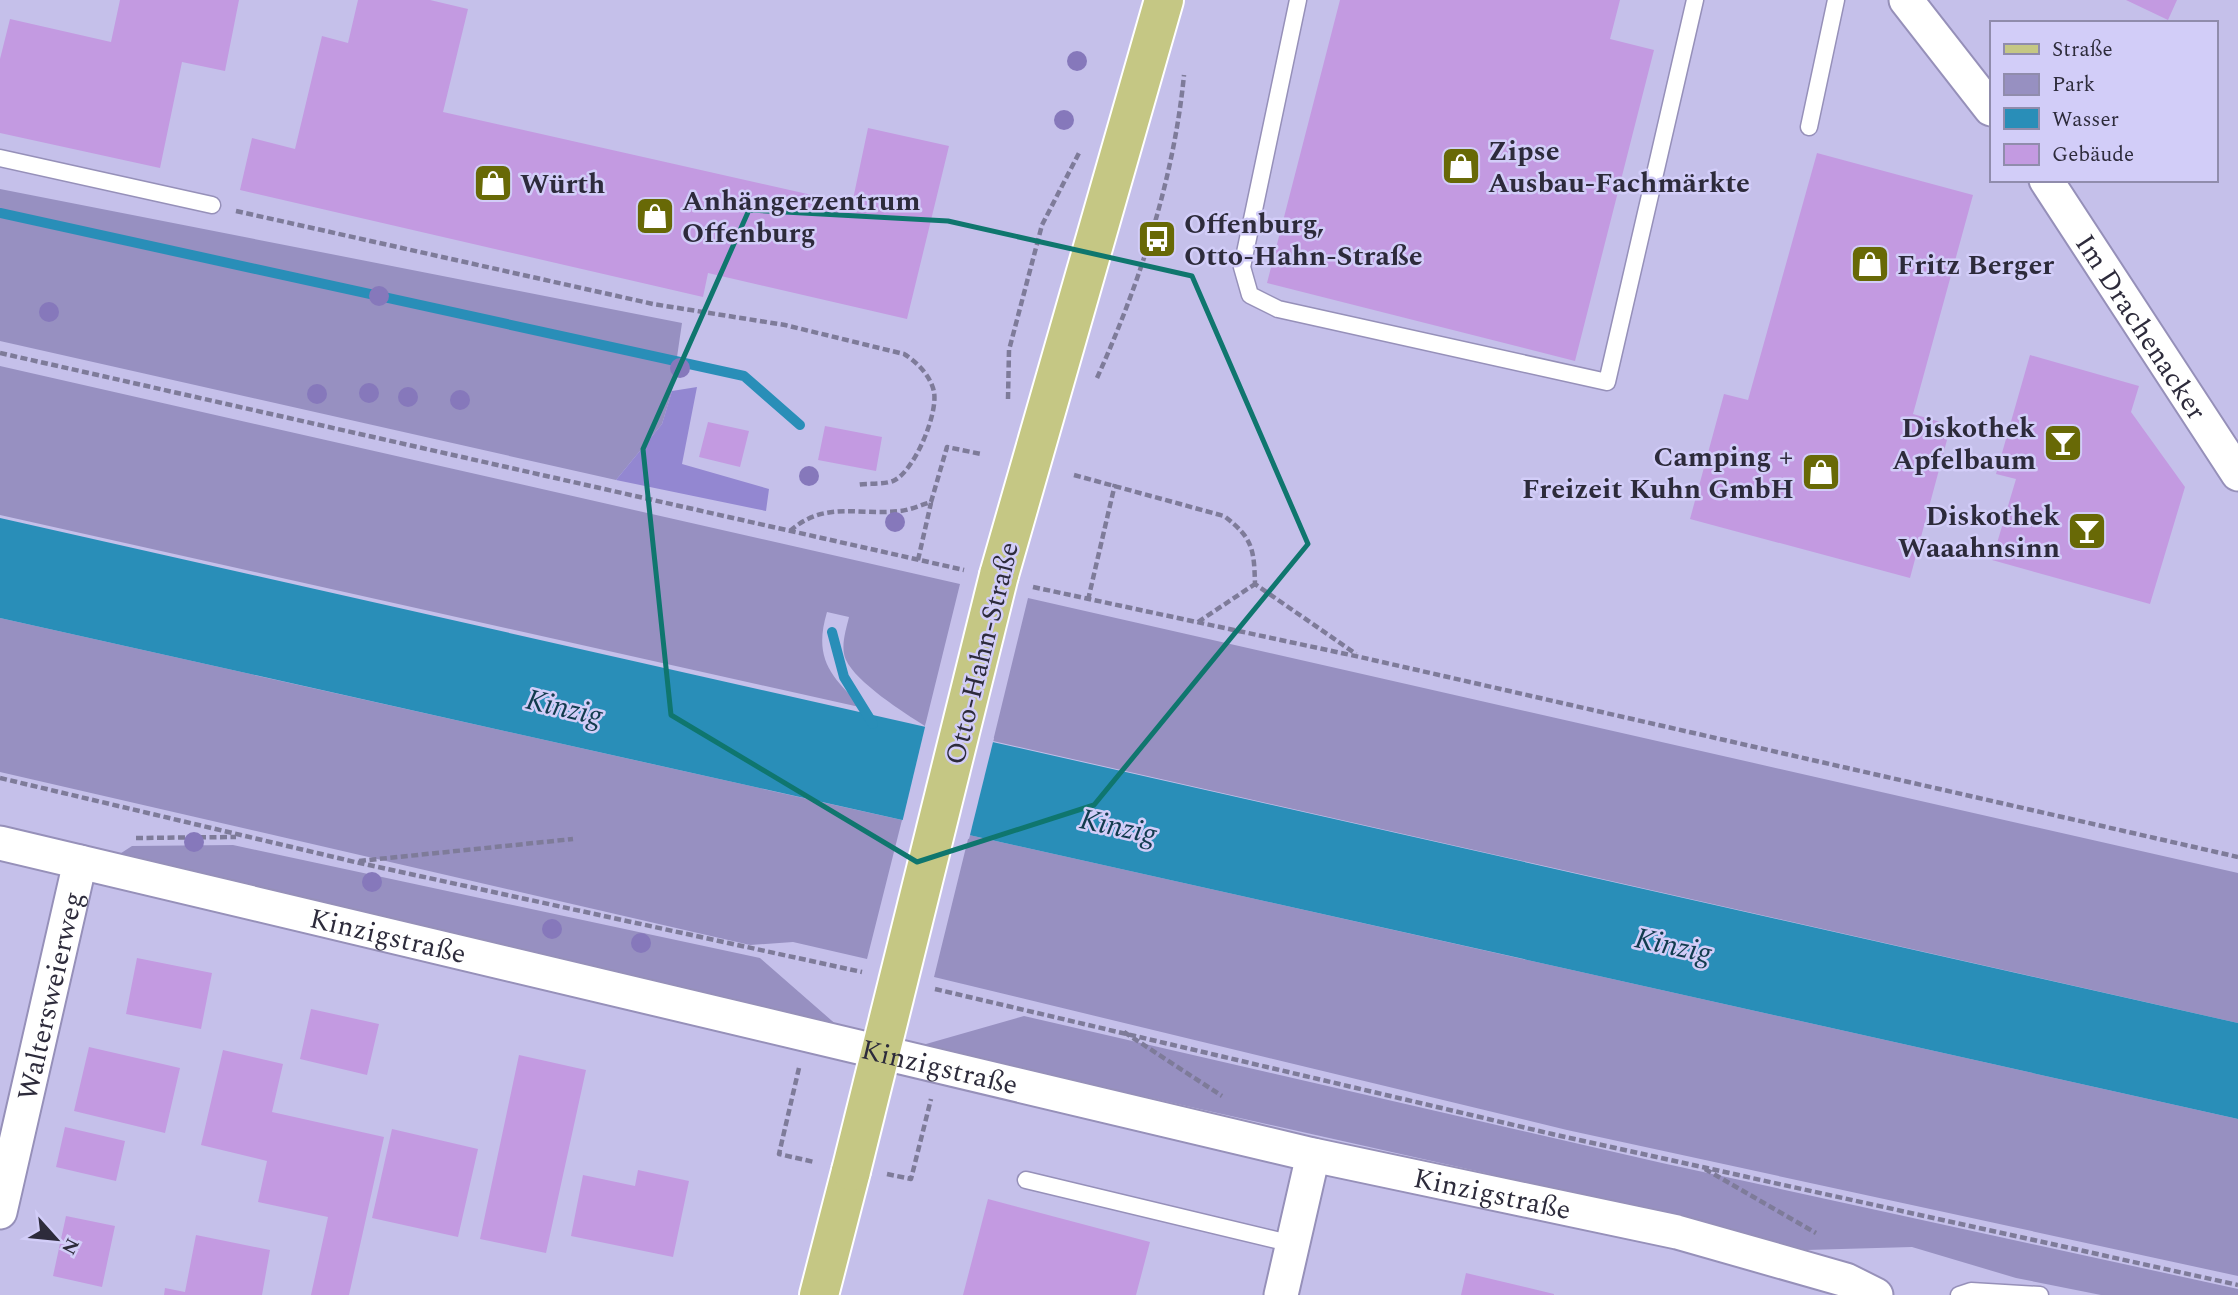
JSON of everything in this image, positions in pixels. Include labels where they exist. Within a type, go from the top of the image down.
[{"type":"main road","name":"Otto-Hahn-Straße","points":[[819,1295],[898,980],[1012,580],[1161,5]]},
{"type":"street","points":[[1906,0],[1990,108]]},
{"type":"street","name":"Im Drachenacker","points":[[2047,182],[2238,474]]},
{"type":"street","name":"Kinzigstraße","points":[[0,843],[1313,1155],[1677,1232],[1844,1288],[1876,1295]]},
{"type":"street","name":"Waltersweierweg","points":[[0,1212],[80,862]]},
{"type":"street","points":[[1281,1295],[1313,1155]]},
{"type":"lane","points":[[1298,0],[1242,267],[1250,295],[1278,309],[1607,382],[1695,0]]},
{"type":"lane","points":[[1809,127],[1836,0]]},
{"type":"lane","points":[[0,158],[212,205]]},
{"type":"lane","points":[[1026,1180],[1293,1244]]},
{"type":"lane","points":[[1959,1295],[1971,1291],[2040,1295]]},
{"type":"path","points":[[212,205],[334,236],[626,299],[785,325],[904,354],[917,362],[934,392],[928,431],[911,464],[894,481],[857,485]]},
{"type":"path","points":[[0,353],[960,569]]},
{"type":"path","points":[[918,560],[947,447],[981,454]]},
{"type":"path","points":[[1074,475],[1115,484],[1224,516],[1241,529],[1254,549],[1255,584]]},
{"type":"path","points":[[1088,600],[1115,484]]},
{"type":"path","points":[[790,532],[803,520],[843,509],[900,511],[931,502]]},
{"type":"path","points":[[1012,580],[1088,600],[1360,657],[2238,857]]},
{"type":"path","points":[[1197,622],[1255,584]]},
{"type":"path","points":[[1255,584],[1360,657]]},
{"type":"path","points":[[0,778],[355,862],[898,980],[1698,1166],[2238,1286]]},
{"type":"path","points":[[133,838],[244,836]]},
{"type":"path","points":[[355,862],[573,839]]},
{"type":"path","points":[[1120,1030],[1234,1103]]},
{"type":"path","points":[[807,1034],[779,1154],[911,1180],[940,1066]]},
{"type":"path","points":[[1698,1166],[1825,1238],[1844,1288]]},
{"type":"highlighted area","points":[[749,210],[948,221],[1192,276],[1308,544],[1094,805],[917,862],[671,715],[643,449]]},
{"type":"green space","points":[[0,189],[682,323],[672,391],[662,424],[616,480],[0,341]]},
{"type":"green space","points":[[0,366],[960,584],[925,726],[881,696],[851,669],[844,650],[849,617],[827,612],[822,642],[824,655],[842,687],[864,708],[0,515]]},
{"type":"green space","points":[[1028,598],[2238,873],[2238,1023],[993,741]]},
{"type":"green space","points":[[0,618],[902,820],[867,959],[793,942],[750,945],[0,772]]},
{"type":"green space","points":[[969,835],[2238,1119],[2238,1276],[1567,1130],[934,977]]},
{"type":"green space","points":[[233,845],[760,958],[839,1027],[115,857],[132,846]]},
{"type":"green space","points":[[1024,1016],[1662,1163],[2238,1289],[2238,1295],[2101,1295],[2016,1278],[1912,1247],[1806,1250],[1481,1172],[919,1046]]},
{"type":"shaded area","points":[[697,387],[682,464],[769,489],[766,511],[616,480],[662,424],[672,391]]},
{"type":"water","name":"Kinzig","points":[[0,518],[2238,1023],[2238,1119],[0,618]]},
{"type":"pier","points":[[926,723],[994,738],[969,839],[902,823]]},
{"type":"building","points":[[120,0],[239,0],[225,71],[182,62],[160,168],[0,133],[0,59],[10,19],[111,42]]},
{"type":"building","points":[[358,0],[430,0],[468,9],[443,112],[852,204],[868,128],[949,146],[907,319],[708,273],[703,297],[240,190],[252,138],[295,149],[322,36],[348,43]]},
{"type":"building","name":"Zipse Ausbau-Fachmärkte","points":[[1340,0],[1620,0],[1610,39],[1654,50],[1575,361],[1267,283]]},
{"type":"building","points":[[2126,0],[2177,0],[2168,20]]},
{"type":"building","points":[[1817,153],[1973,195],[1913,414],[1951,425],[1910,578],[1690,519],[1724,394],[1748,400]]},
{"type":"building","points":[[2030,355],[2139,386],[2131,412],[2185,487],[2150,604],[1992,560],[2016,479],[1996,474]]},
{"type":"building","points":[[708,422],[749,431],[740,467],[699,457]]},
{"type":"building","points":[[825,426],[882,437],[876,471],[818,460]]},
{"type":"building","points":[[137,958],[212,973],[201,1029],[126,1014]]},
{"type":"building","points":[[311,1009],[379,1024],[367,1075],[300,1059]]},
{"type":"building","points":[[89,1047],[180,1068],[165,1133],[74,1111]]},
{"type":"building","points":[[223,1050],[283,1064],[272,1112],[384,1137],[349,1295],[311,1295],[328,1217],[258,1202],[267,1161],[201,1145]]},
{"type":"building","points":[[519,1055],[586,1070],[546,1253],[480,1239]]},
{"type":"building","points":[[65,1127],[125,1141],[116,1181],[56,1167]]},
{"type":"building","points":[[392,1129],[478,1149],[458,1237],[372,1218]]},
{"type":"building","points":[[638,1170],[689,1181],[673,1257],[571,1236],[583,1175],[635,1186]]},
{"type":"building","points":[[988,1199],[1150,1242],[1136,1295],[963,1295]]},
{"type":"building","points":[[66,1216],[115,1226],[102,1287],[53,1276]]},
{"type":"building","points":[[196,1235],[270,1250],[262,1295],[164,1295],[165,1288],[185,1292]]},
{"type":"building","points":[[1466,1273],[1554,1294],[1554,1295],[1461,1295]]},
{"type":"waterway","points":[[0,213],[744,376],[800,425]]},
{"type":"waterway","points":[[832,632],[844,677],[873,724]]},
{"type":"place","name":"Zipse Ausbau-Fachmärkte","points":[[1461,166]]},
{"type":"place","name":"Würth","points":[[493,183]]},
{"type":"place","name":"Anhängerzentrum Offenburg","points":[[655,216]]},
{"type":"place","name":"Offenburg, Otto-Hahn-Straße","points":[[1157,239]]},
{"type":"place","name":"Fritz Berger","points":[[1870,264]]},
{"type":"place","name":"Diskothek Apfelbaum","points":[[2063,443]]},
{"type":"place","name":"Camping + Freizeit Kuhn GmbH","points":[[1821,472]]},
{"type":"place","name":"Diskothek Waaahnsinn","points":[[2087,531]]}]
